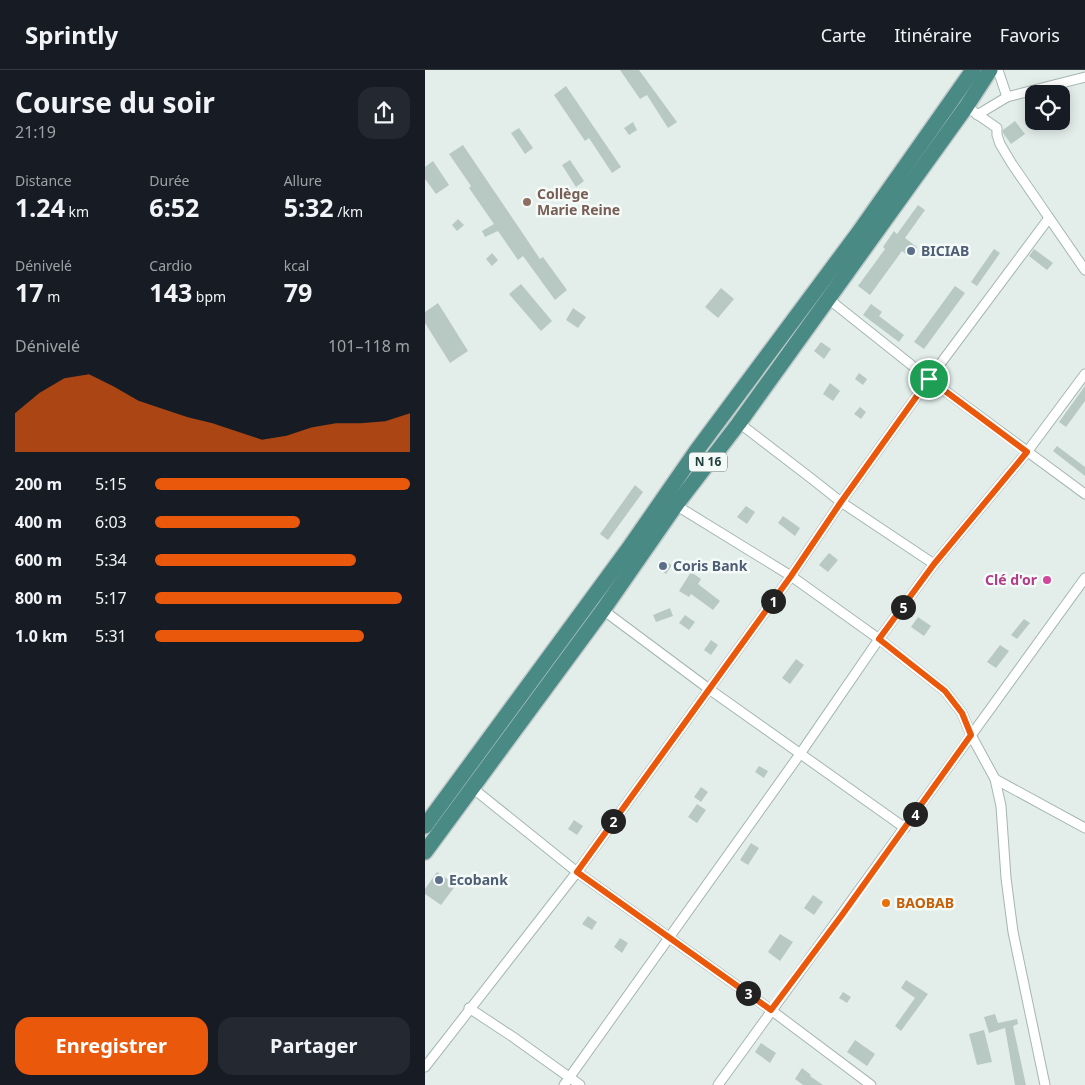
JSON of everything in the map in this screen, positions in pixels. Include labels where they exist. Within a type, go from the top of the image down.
[{"type":"highway","name":"N 16","points":[[425,852],[603,610],[670,501],[739,423],[822,294],[859,232],[973,70]]},
{"type":"highway","name":"N 16","points":[[425,826],[670,501],[822,294],[972,111],[990,70]]},
{"type":"street","points":[[998,70],[1007,97]]},
{"type":"street","points":[[972,111],[1007,97],[1085,77]]},
{"type":"street","points":[[953,98],[997,128],[1000,144],[1085,270]]},
{"type":"street","points":[[425,1067],[469,1008],[577,872],[791,576],[841,502],[929,379],[1049,218]]},
{"type":"street","points":[[822,294],[929,379],[1085,494]]},
{"type":"street","points":[[564,1085],[800,754],[879,639],[934,564],[1027,452],[1085,374]]},
{"type":"street","points":[[739,423],[841,502],[934,564]]},
{"type":"street","points":[[670,501],[791,576],[879,639],[945,691],[962,713],[971,735],[995,779],[1001,806],[1006,878],[1013,932],[1045,1085]]},
{"type":"street","points":[[717,1085],[1085,578]]},
{"type":"street","points":[[603,610],[905,828]]},
{"type":"street","points":[[460,778],[577,872],[771,1010],[871,1085]]},
{"type":"street","points":[[995,779],[1085,828]]},
{"type":"street","points":[[469,1008],[513,1036],[580,1085]]},
{"type":"building","points":[[620,70],[639,70],[677,122],[668,128],[647,95],[640,99]]},
{"type":"building","points":[[566,86],[621,167],[612,173],[589,138],[585,141],[554,95]]},
{"type":"building","points":[[1015,121],[1025,134],[1011,144],[1003,130]]},
{"type":"building","points":[[633,122],[637,130],[629,135],[624,128]]},
{"type":"building","points":[[519,128],[533,148],[525,154],[511,133]]},
{"type":"building","points":[[463,145],[540,259],[543,257],[567,290],[555,300],[523,256],[518,260],[498,231],[485,237],[482,231],[494,224],[469,188],[471,186],[449,154]]},
{"type":"building","points":[[570,160],[584,181],[576,187],[562,165]]},
{"type":"building","points":[[433,161],[449,185],[436,194],[425,179],[425,167]]},
{"type":"building","points":[[918,205],[925,210],[905,238],[917,247],[910,257],[902,251],[870,295],[858,286],[885,249],[883,247],[894,231],[897,234]]},
{"type":"building","points":[[458,219],[464,225],[457,231],[452,225]]},
{"type":"building","points":[[994,249],[1000,253],[977,286],[971,282]]},
{"type":"building","points":[[1034,249],[1053,263],[1047,270],[1029,256]]},
{"type":"building","points":[[492,253],[498,260],[492,266],[486,259]]},
{"type":"building","points":[[521,284],[552,321],[541,331],[509,294]]},
{"type":"building","points":[[955,286],[965,293],[924,349],[914,342]]},
{"type":"building","points":[[721,288],[734,299],[718,318],[705,307]]},
{"type":"building","points":[[438,303],[468,351],[450,363],[425,323],[425,312]]},
{"type":"building","points":[[871,304],[882,312],[879,316],[904,335],[899,342],[863,315]]},
{"type":"building","points":[[573,308],[586,317],[578,328],[566,320]]},
{"type":"building","points":[[821,342],[831,349],[824,359],[814,351]]},
{"type":"building","points":[[859,373],[867,379],[863,385],[855,379]]},
{"type":"building","points":[[830,383],[840,391],[833,401],[823,394]]},
{"type":"building","points":[[1085,386],[1085,401],[1066,427],[1059,422]]},
{"type":"building","points":[[860,407],[866,412],[861,419],[854,414]]},
{"type":"building","points":[[1057,446],[1085,467],[1085,476],[1053,451]]},
{"type":"building","points":[[635,485],[643,492],[608,540],[600,534]]},
{"type":"building","points":[[746,506],[755,512],[747,524],[737,517]]},
{"type":"building","points":[[783,516],[800,528],[795,536],[778,523]]},
{"type":"building","points":[[829,553],[838,560],[828,572],[819,565]]},
{"type":"building","points":[[663,560],[672,565],[666,574],[658,568]]},
{"type":"building","points":[[691,572],[701,579],[698,584],[720,601],[713,610],[691,594],[689,597],[679,591]]},
{"type":"building","points":[[670,608],[673,616],[656,622],[653,615]]},
{"type":"building","points":[[685,615],[695,622],[689,630],[679,623]]},
{"type":"building","points":[[918,617],[931,626],[924,636],[911,627]]},
{"type":"building","points":[[1024,619],[1030,623],[1017,639],[1011,635]]},
{"type":"building","points":[[711,640],[718,645],[711,655],[704,650]]},
{"type":"building","points":[[1000,645],[1009,651],[996,668],[987,662]]},
{"type":"building","points":[[796,659],[804,665],[790,684],[782,678]]},
{"type":"building","points":[[759,766],[768,771],[764,778],[755,772]]},
{"type":"building","points":[[701,787],[708,792],[701,802],[694,797]]},
{"type":"building","points":[[697,804],[706,810],[697,823],[688,817]]},
{"type":"building","points":[[574,820],[583,826],[577,835],[568,829]]},
{"type":"building","points":[[751,843],[759,848],[748,865],[740,860]]},
{"type":"building","points":[[437,872],[456,885],[441,905],[425,894],[425,889]]},
{"type":"building","points":[[813,895],[823,902],[814,915],[804,908]]},
{"type":"building","points":[[588,916],[597,922],[592,930],[582,924]]},
{"type":"building","points":[[780,934],[793,942],[780,961],[768,952]]},
{"type":"building","points":[[620,938],[628,943],[622,953],[614,947]]},
{"type":"building","points":[[906,980],[928,994],[901,1031],[895,1026],[915,998],[901,988]]},
{"type":"building","points":[[843,992],[851,997],[847,1003],[839,998]]},
{"type":"building","points":[[995,1014],[998,1023],[1017,1019],[1018,1024],[1013,1026],[1026,1085],[1015,1085],[1005,1028],[989,1033],[984,1017]]},
{"type":"building","points":[[984,1030],[992,1062],[977,1065],[969,1034]]},
{"type":"building","points":[[855,1040],[875,1054],[867,1066],[847,1052]]},
{"type":"building","points":[[761,1043],[776,1053],[770,1063],[755,1052]]},
{"type":"building","points":[[802,1068],[823,1085],[803,1085],[795,1079]]},
{"type":"place","name":"Collège Marie Reine","points":[[527,202]]},
{"type":"place","name":"BICIAB","points":[[911,251]]},
{"type":"place","name":"Coris Bank","points":[[663,566]]},
{"type":"place","name":"Clé d'or","points":[[1047,580]]},
{"type":"place","name":"Ecobank","points":[[439,880]]},
{"type":"place","name":"BAOBAB","points":[[886,903]]},
{"type":"route","points":[[929,379],[1027,452],[934,564],[879,639],[945,691],[962,713],[971,735],[842,915],[771,1010],[577,872],[791,576],[841,502],[929,379]]}]
